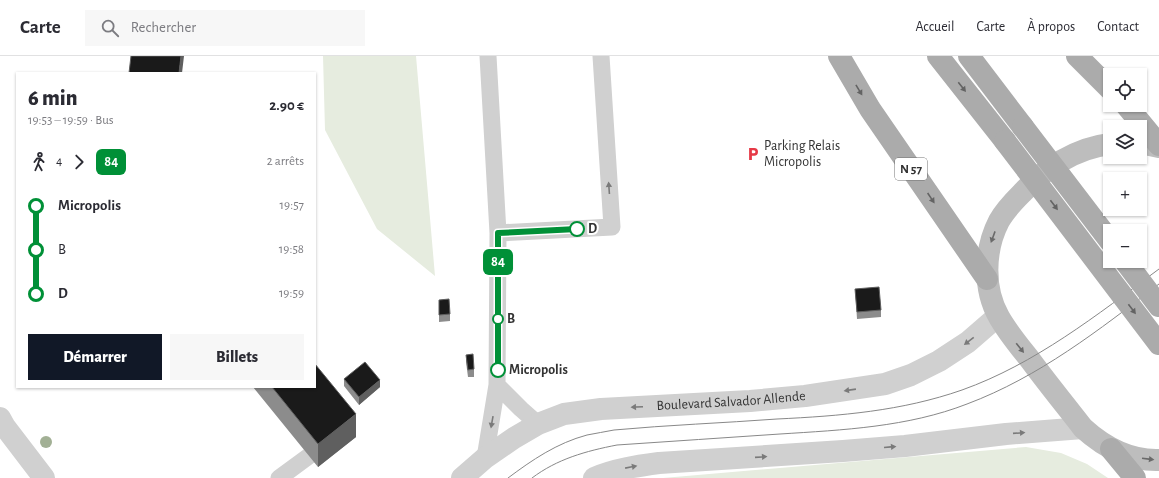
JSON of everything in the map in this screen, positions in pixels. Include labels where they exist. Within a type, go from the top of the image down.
[{"type":"main road","name":"N 57","points":[[839,56],[870,109],[987,280]]},
{"type":"main road","points":[[938,56],[1005,141],[1159,344]]},
{"type":"main road","points":[[969,56],[1103,232]]},
{"type":"main road","points":[[1077,56],[1103,82]]},
{"type":"main road","points":[[1132,112],[1159,146]]},
{"type":"main road","points":[[1147,144],[1159,146]]},
{"type":"main road","points":[[1103,145],[1081,151],[1054,164],[1030,183],[1012,203],[999,221],[990,247],[987,280],[998,316],[1012,338],[1083,428],[1095,439],[1111,449],[1134,458],[1159,460]]},
{"type":"main road","points":[[1130,268],[1159,306]]},
{"type":"main road","points":[[1111,449],[1135,478]]},
{"type":"street","name":"Boulevard Salvador Allende","points":[[462,478],[485,458],[514,438],[538,424],[564,414],[601,409],[750,402],[860,389],[886,384],[911,375],[939,361],[968,342],[998,316]]},
{"type":"street","points":[[0,418],[5,427],[44,478]]},
{"type":"street","points":[[594,478],[631,467],[659,463],[874,448],[1006,434],[1083,428]]},
{"type":"lane","points":[[485,458],[497,385],[498,233],[488,56]]},
{"type":"lane","points":[[498,233],[612,227],[601,56]]},
{"type":"lane","points":[[497,385],[538,424]]},
{"type":"lane","points":[[279,478],[309,456]]},
{"type":"shaded area","points":[[323,56],[416,56],[435,276],[377,229],[325,130]]},
{"type":"shaded area","points":[[1026,447],[1061,453],[1087,464],[1108,478],[663,478]]},
{"type":"building","points":[[131,56],[181,56],[179,72],[129,72]]},
{"type":"building","points":[[879,287],[881,310],[857,312],[855,289]]},
{"type":"building","points":[[449,299],[450,314],[439,315],[439,300]]},
{"type":"building","points":[[473,354],[474,369],[468,370],[466,355]]},
{"type":"building","points":[[365,362],[380,380],[359,397],[344,379]]},
{"type":"building","points":[[316,365],[356,414],[318,444],[273,388],[316,388]]},
{"type":"tram line","points":[[508,478],[555,447],[590,434],[634,428],[847,414],[894,408],[962,390],[1015,367],[1065,337],[1159,269]]},
{"type":"tram line","points":[[532,478],[551,466],[572,457],[617,445],[851,429],[899,423],[945,412],[993,393],[1044,366],[1091,335],[1159,284]]},
{"type":"bus line","name":"84","points":[[498,370],[498,233],[577,229]]},
{"type":"place","name":"Parking Relais Micropolis","points":[[753,154]]},
{"type":"place","name":"D","points":[[577,229]]},
{"type":"place","name":"B","points":[[498,319]]},
{"type":"place","name":"Micropolis","points":[[498,370]]}]
